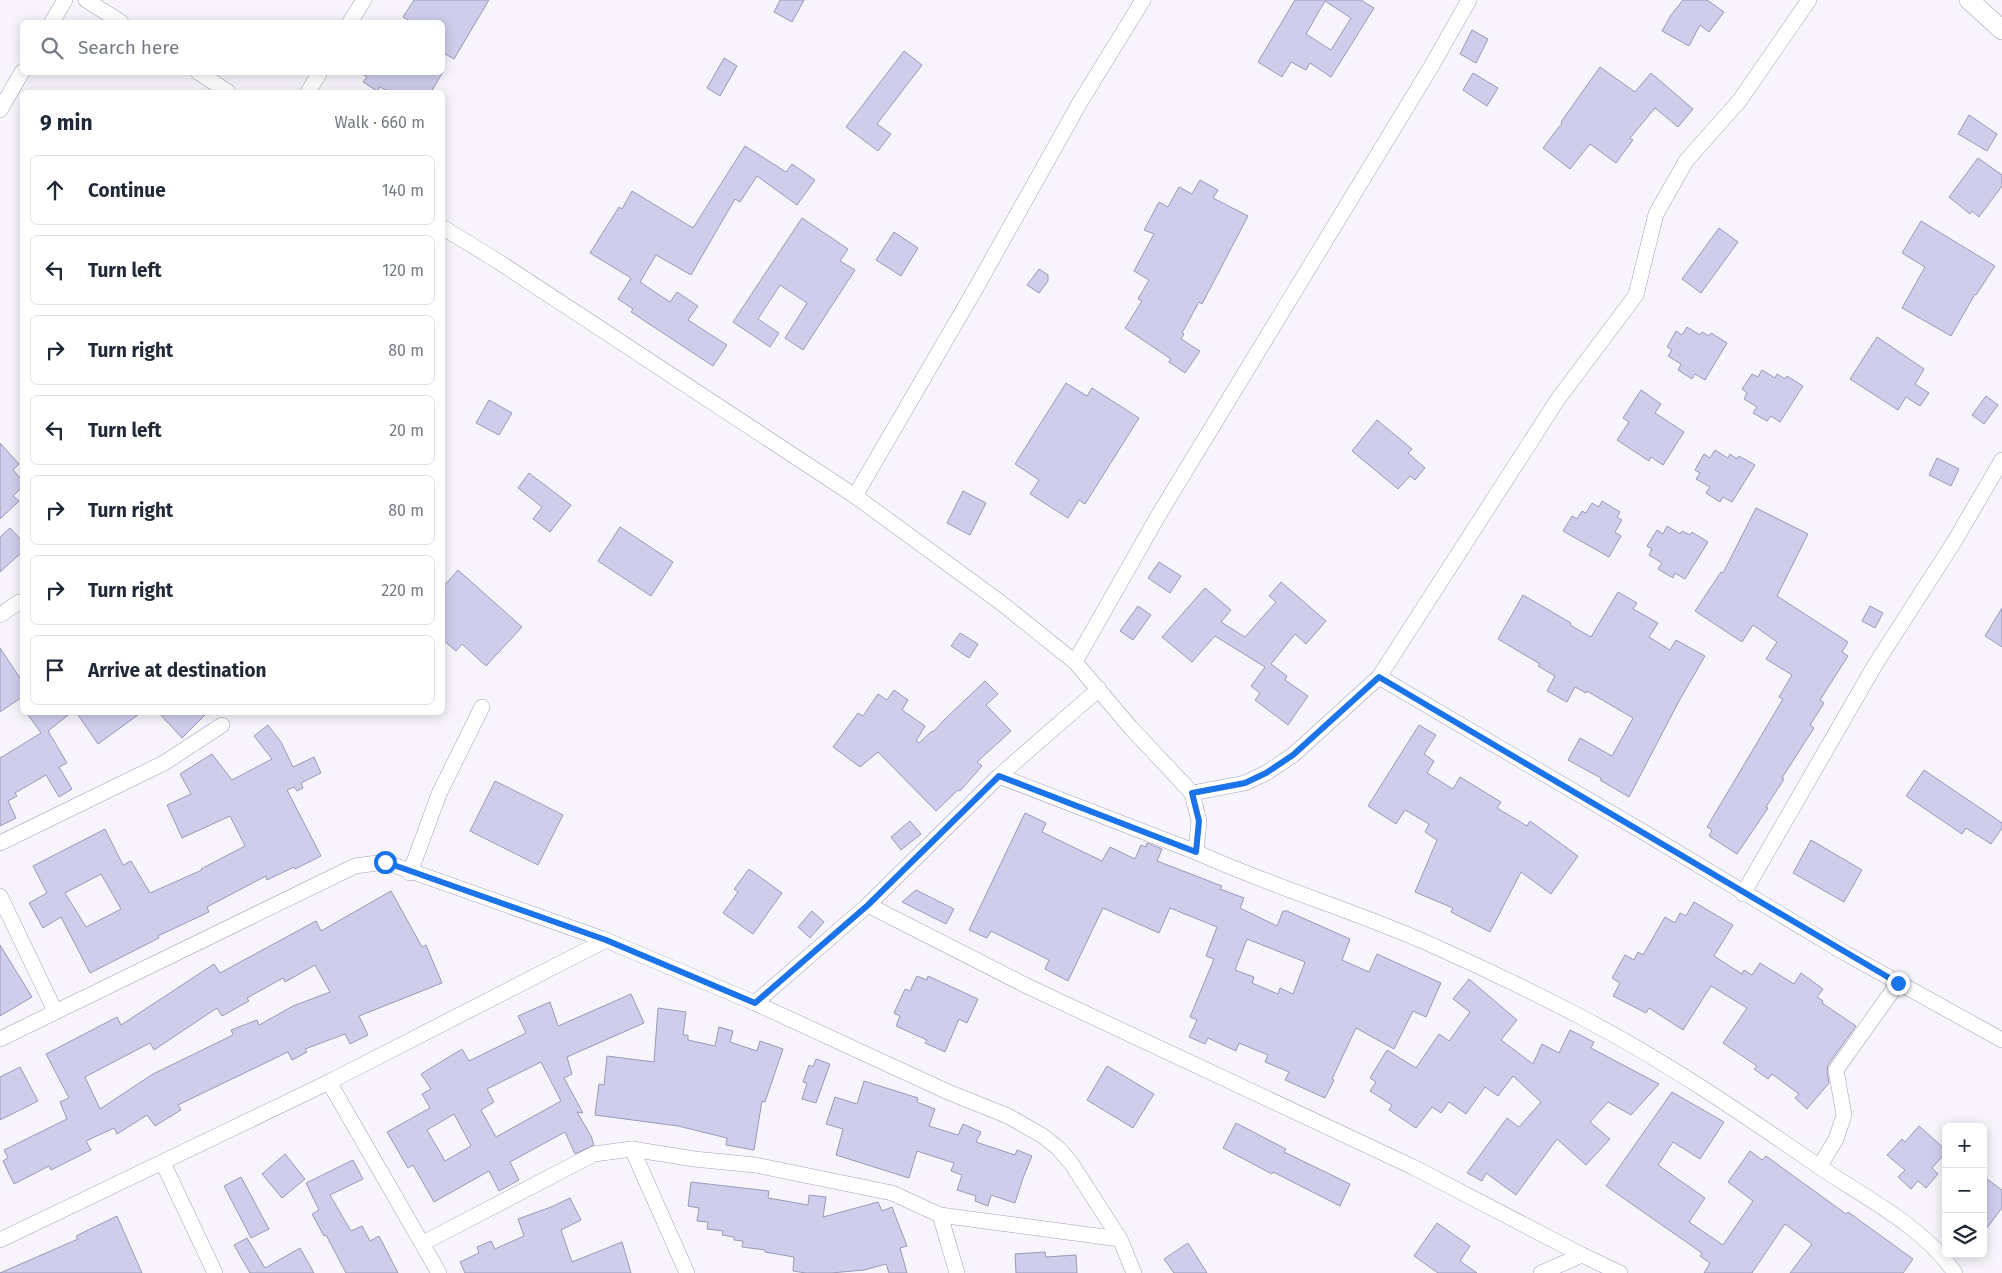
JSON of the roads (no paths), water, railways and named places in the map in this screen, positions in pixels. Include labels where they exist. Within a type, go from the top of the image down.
[{"type":"street","points":[[53,20],[65,0]]},
{"type":"street","points":[[86,0],[117,20]]},
{"type":"street","points":[[351,20],[364,0]]},
{"type":"street","points":[[855,496],[972,296],[1079,104],[1143,0]]},
{"type":"street","points":[[1075,662],[1158,516],[1431,67],[1469,0]]},
{"type":"street","points":[[1192,793],[1245,783],[1266,773],[1293,755],[1379,677],[1558,399],[1636,295],[1656,214],[1686,161],[1740,100],[1809,0]]},
{"type":"street","points":[[1969,0],[2002,30]]},
{"type":"street","points":[[0,110],[20,75]]},
{"type":"street","points":[[202,75],[225,90]]},
{"type":"street","points":[[309,90],[318,75]]},
{"type":"street","points":[[445,229],[499,262],[855,496],[1000,602],[1075,662],[1130,728],[1192,793],[1199,821],[1196,852]]},
{"type":"street","points":[[1743,894],[1875,665],[1954,542],[2002,460]]},
{"type":"street","points":[[0,615],[19,602]]},
{"type":"street","points":[[1379,677],[1644,833],[1743,894],[2002,1040]]},
{"type":"street","points":[[755,1003],[868,905],[999,776],[1099,689]]},
{"type":"street","points":[[410,873],[439,794],[482,707]]},
{"type":"street","points":[[0,843],[164,763],[222,725]]},
{"type":"street","points":[[999,776],[1423,942],[1580,1017],[1664,1064],[1916,1231],[1944,1257],[1955,1273]]},
{"type":"street","points":[[0,1039],[355,866],[385,862],[410,873],[606,940],[755,1003],[948,1092],[1008,1116],[1043,1136],[1058,1148],[1071,1163],[1120,1238],[1134,1273]]},
{"type":"street","points":[[0,896],[55,1011]]},
{"type":"street","points":[[868,905],[1028,986],[1413,1167],[1620,1273]]},
{"type":"street","points":[[0,1240],[329,1082],[606,940]]},
{"type":"street","points":[[1820,1166],[1836,1139],[1844,1115],[1836,1070],[1898,983]]},
{"type":"street","points":[[329,1082],[439,1273]]},
{"type":"street","points":[[423,1243],[594,1154],[632,1149],[694,1159],[755,1165],[892,1193],[940,1215],[1120,1238]]},
{"type":"street","points":[[632,1149],[686,1273]]},
{"type":"street","points":[[163,1163],[215,1273]]},
{"type":"street","points":[[940,1215],[957,1273]]},
{"type":"street","points":[[1542,1273],[1582,1255]]}]
